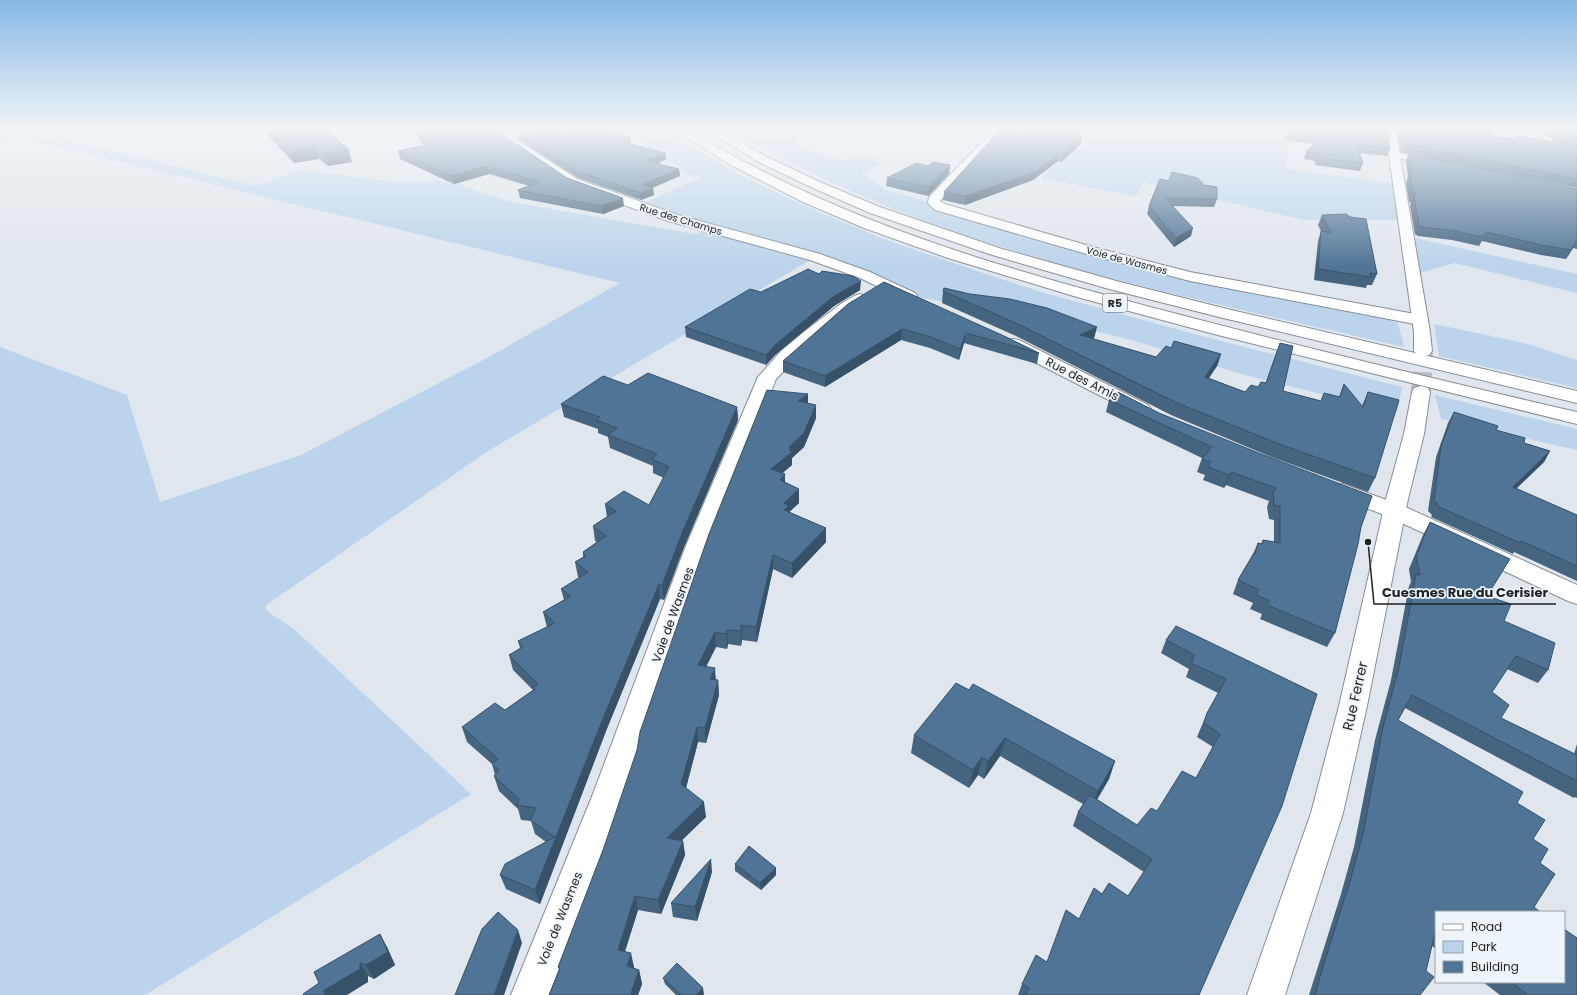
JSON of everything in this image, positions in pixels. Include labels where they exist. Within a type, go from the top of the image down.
[{"type":"main road","name":"Rue des Champs","points":[[560,173],[573,182],[673,218],[815,256],[843,266],[884,284]]},
{"type":"main road","name":"R5","points":[[755,173],[827,208],[901,237],[1004,272],[1082,295],[1265,343],[1577,418]]},
{"type":"main road","name":"R5","points":[[792,173],[844,198],[938,233],[1098,282],[1268,325],[1577,397]]},
{"type":"main road","name":"Voie de Wasmes","points":[[959,173],[934,200],[934,203],[1088,250],[1190,276],[1420,320]]},
{"type":"main road","points":[[1397,173],[1420,320],[1423,351]]},
{"type":"main road","name":"Voie de Wasmes","points":[[530,995],[609,794],[697,548],[767,377],[782,360],[841,310],[884,284]]},
{"type":"main road","points":[[884,284],[924,303]]},
{"type":"main road","name":"Rue des Amis","points":[[994,335],[1156,416]]},
{"type":"main road","name":"Rue Ferrer","points":[[1266,995],[1327,813],[1355,698],[1395,511],[1414,434],[1421,392]]},
{"type":"main road","points":[[1323,484],[1395,511],[1577,596]]},
{"type":"green space","points":[[167,173],[204,173],[256,186],[291,173],[327,173],[394,182],[458,181],[464,187],[516,203],[695,234],[709,229],[638,206],[702,177],[688,173],[738,173],[821,213],[892,242],[1041,292],[1194,334],[1402,387],[1397,413],[1241,374],[1135,341],[1067,324],[1003,311],[910,296],[815,257],[488,451],[265,606],[268,612],[294,629],[471,794],[145,995],[0,995],[0,347],[127,395],[160,502],[301,455],[485,359],[620,283]]},
{"type":"green space","points":[[814,173],[863,173],[887,190],[1131,261],[1362,310],[1398,323],[1404,347],[1152,289],[1027,255],[904,213]]},
{"type":"green space","points":[[1046,173],[1319,173],[1398,184],[1404,220],[1304,220],[1143,182],[1137,194],[1134,196],[1041,178]]},
{"type":"green space","points":[[1406,236],[1577,274],[1577,293],[1455,263],[1412,275]]},
{"type":"green space","points":[[1434,324],[1524,343],[1577,360],[1577,388],[1439,356]]},
{"type":"green space","points":[[1435,395],[1577,429],[1577,450],[1441,419]]},
{"type":"building","points":[[446,173],[461,173],[452,176]]},
{"type":"building","points":[[511,173],[560,173],[567,178],[623,198],[602,206],[518,190],[539,182]]},
{"type":"building","points":[[584,173],[669,173],[642,185],[653,188],[640,193]]},
{"type":"building","points":[[896,173],[942,173],[929,187],[887,178]]},
{"type":"building","points":[[961,173],[1031,173],[966,196],[944,192]]},
{"type":"building","points":[[1172,173],[1178,173],[1198,178],[1204,185],[1217,187],[1217,199],[1165,198],[1193,228],[1176,238],[1149,206],[1160,179],[1169,181]]},
{"type":"building","points":[[1410,173],[1504,173],[1577,189],[1577,240],[1571,250],[1546,246],[1486,232],[1483,237],[1456,231],[1422,227],[1419,225],[1414,197],[1416,194],[1413,194]]},
{"type":"building","points":[[1549,173],[1577,173],[1577,179]]},
{"type":"building","points":[[1346,214],[1350,217],[1366,219],[1377,274],[1370,273],[1371,277],[1318,269],[1321,231],[1331,233],[1322,215]]},
{"type":"building","points":[[808,269],[819,274],[822,271],[853,276],[861,281],[834,296],[775,345],[766,355],[685,327],[750,289],[761,292]]},
{"type":"building","points":[[884,282],[1039,353],[966,333],[960,349],[931,337],[902,329],[825,376],[783,361],[848,304]]},
{"type":"building","points":[[944,288],[970,294],[1010,299],[1047,308],[1097,327],[1080,335],[1156,357],[1166,346],[1171,348],[1174,341],[1221,354],[1205,377],[1245,392],[1251,385],[1258,387],[1261,382],[1266,383],[1280,343],[1293,346],[1283,391],[1321,401],[1324,393],[1340,397],[1344,384],[1363,407],[1368,392],[1399,400],[1375,478],[1279,444],[1175,402],[1018,324],[943,291]]},
{"type":"building","points":[[648,373],[737,407],[682,533],[662,585],[659,584],[604,716],[535,890],[500,875],[505,864],[555,837],[530,820],[536,808],[517,805],[519,799],[494,776],[499,770],[492,764],[498,759],[462,727],[495,703],[505,710],[535,689],[533,687],[538,684],[509,655],[523,647],[518,641],[555,623],[543,612],[571,596],[561,589],[588,572],[575,562],[586,556],[583,552],[606,536],[593,526],[616,511],[605,504],[624,491],[649,505],[669,467],[652,459],[657,454],[608,435],[617,428],[596,420],[600,417],[561,404],[603,376],[628,385]]},
{"type":"building","points":[[767,390],[808,394],[798,401],[816,405],[804,433],[789,447],[792,448],[789,450],[792,452],[771,469],[785,474],[780,480],[799,489],[784,503],[789,506],[784,510],[826,528],[792,563],[773,555],[756,627],[741,625],[741,631],[727,630],[726,634],[715,632],[698,665],[715,668],[710,679],[718,680],[705,728],[697,727],[681,784],[704,802],[667,838],[683,841],[658,900],[635,896],[618,950],[631,953],[627,966],[639,970],[631,993],[633,995],[549,995],[560,968],[558,967],[603,850],[637,750],[640,732],[709,534]]},
{"type":"building","points":[[1118,392],[1159,413],[1372,496],[1361,527],[1335,633],[1267,605],[1269,600],[1256,595],[1259,590],[1238,580],[1254,553],[1255,554],[1258,543],[1262,544],[1263,540],[1280,543],[1280,506],[1274,505],[1273,493],[1276,488],[1231,472],[1229,475],[1208,467],[1211,462],[1202,459],[1212,447],[1109,400]]},
{"type":"building","points":[[1454,412],[1498,426],[1496,430],[1525,438],[1524,443],[1550,451],[1513,487],[1577,515],[1577,566],[1521,541],[1520,543],[1437,506],[1438,504],[1434,500],[1441,446]]},
{"type":"building","points":[[1430,522],[1510,559],[1487,596],[1511,604],[1504,621],[1555,643],[1548,670],[1516,656],[1492,692],[1509,705],[1501,718],[1577,755],[1577,781],[1412,695],[1398,720],[1523,792],[1517,803],[1545,820],[1533,839],[1548,849],[1540,863],[1555,874],[1534,907],[1539,911],[1435,911],[1435,932],[1426,971],[1434,977],[1420,995],[1315,995],[1363,834],[1383,727],[1399,667],[1416,574],[1420,575],[1416,557]]},
{"type":"building","points":[[1176,626],[1317,694],[1282,806],[1199,995],[1025,995],[1029,988],[1022,984],[1036,955],[1047,962],[1066,910],[1079,919],[1094,888],[1102,894],[1109,883],[1128,896],[1152,859],[1078,812],[1090,795],[1137,825],[1151,808],[1157,811],[1182,771],[1196,778],[1220,734],[1204,723],[1207,713],[1226,679],[1191,663],[1195,655],[1166,640]]},
{"type":"building","points":[[956,683],[969,690],[973,684],[1115,761],[1098,791],[1005,738],[988,761],[982,757],[973,770],[914,735]]},
{"type":"building","points":[[749,846],[776,868],[760,883],[735,864]]},
{"type":"building","points":[[711,859],[695,907],[671,903]]},
{"type":"building","points":[[498,912],[518,930],[494,995],[455,995],[482,929]]},
{"type":"building","points":[[1565,930],[1577,938],[1577,995],[1528,995],[1512,983],[1565,983]]},
{"type":"building","points":[[380,934],[388,952],[366,965],[360,963],[360,969],[323,991],[325,995],[303,994],[319,983],[314,972]]},
{"type":"building","points":[[677,963],[703,988],[696,995],[681,995],[663,978]]},
{"type":"tunnel","points":[[1421,392],[1423,352]]},
{"type":"place","name":"Cuesmes Rue du Cerisier","points":[[1368,542]]}]
